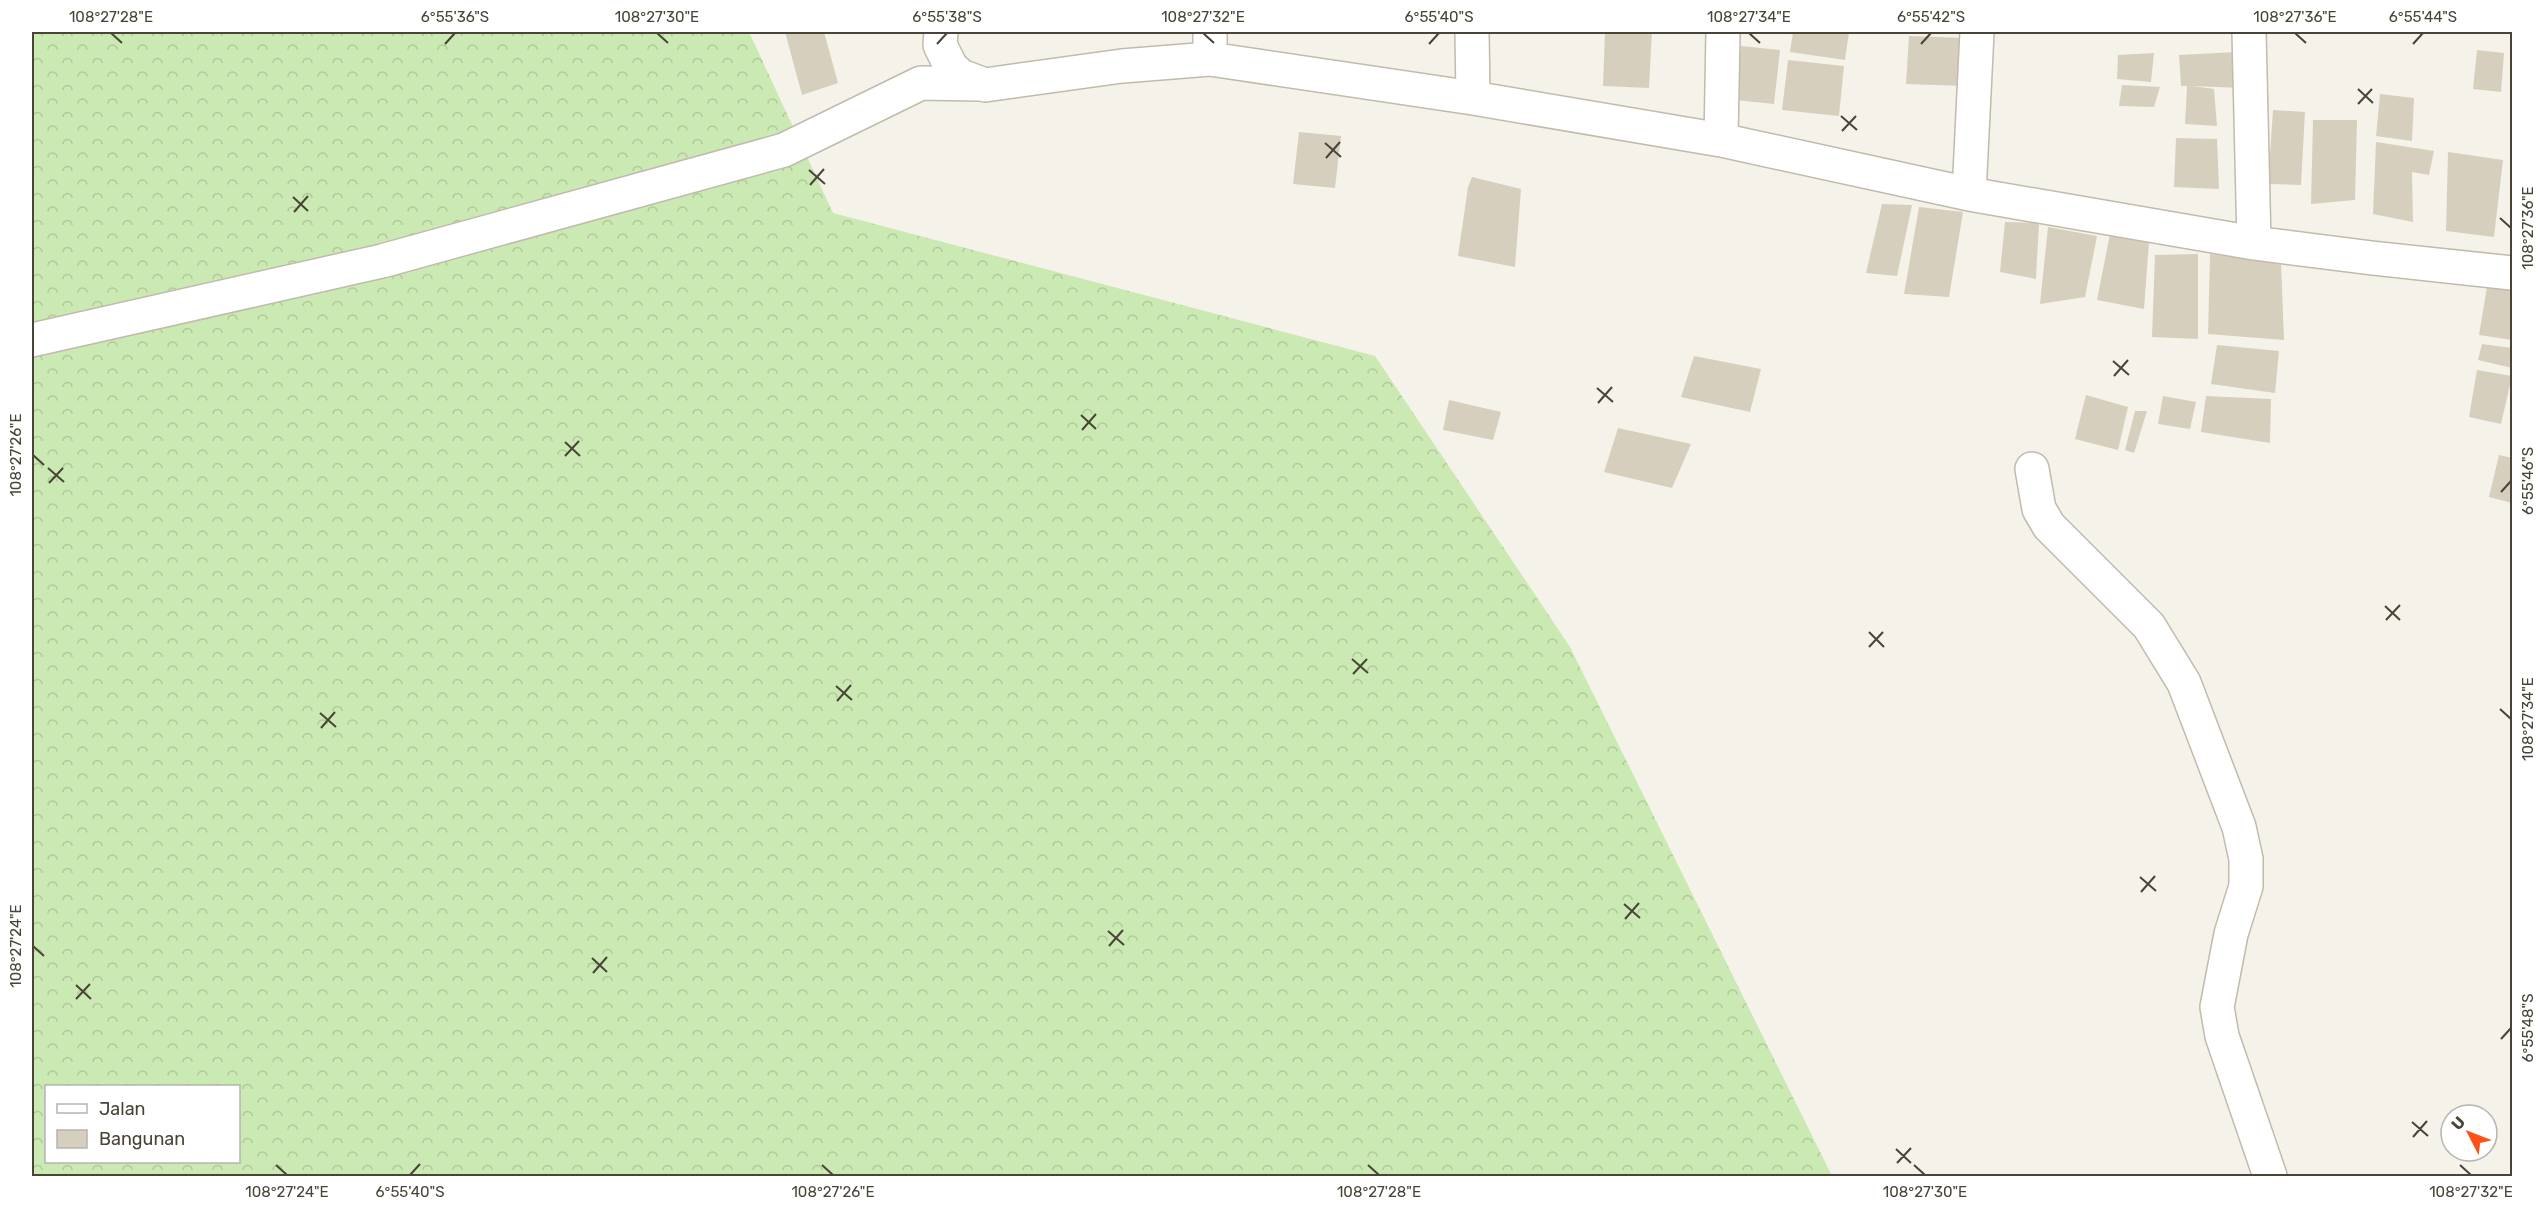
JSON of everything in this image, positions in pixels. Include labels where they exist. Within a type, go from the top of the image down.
[{"type":"street","points":[[941,32],[940,45],[951,67],[961,75],[985,85]]},
{"type":"street","points":[[1472,32],[1473,98]]},
{"type":"street","points":[[1721,140],[1723,32]]},
{"type":"street","points":[[1969,194],[1977,32]]},
{"type":"street","points":[[2249,32],[2254,243]]},
{"type":"street","points":[[32,340],[382,261],[784,150],[921,83],[985,85],[1122,66],[1210,45],[1473,98],[1721,140],[1969,194],[2254,243],[2512,273]]},
{"type":"street","points":[[2032,469],[2039,509],[2049,526],[2149,626],[2184,683],[2239,827],[2246,859],[2246,886],[2231,934],[2217,1006],[2222,1036],[2270,1176]]},
{"type":"green space","points":[[32,32],[749,32],[833,213],[1375,356],[1570,647],[1832,1176],[32,1176]]},
{"type":"building","points":[[785,32],[824,32],[838,83],[802,95]]},
{"type":"building","points":[[1605,32],[1652,32],[1649,88],[1603,86]]},
{"type":"building","points":[[1793,32],[1849,32],[1845,60],[1790,52]]},
{"type":"building","points":[[1909,36],[1966,38],[1965,86],[1906,84]]},
{"type":"building","points":[[1741,46],[1780,50],[1774,104],[1735,100]]},
{"type":"building","points":[[2477,50],[2504,53],[2501,92],[2473,89]]},
{"type":"building","points":[[2237,52],[2241,88],[2192,86],[2214,89],[2217,126],[2185,124],[2187,86],[2181,86],[2179,55]]},
{"type":"building","points":[[2154,53],[2151,82],[2117,79],[2118,55]]},
{"type":"building","points":[[1788,60],[1844,66],[1839,116],[1782,110]]},
{"type":"building","points":[[2122,85],[2160,87],[2154,107],[2119,106]]},
{"type":"building","points":[[2380,94],[2414,98],[2412,141],[2376,136]]},
{"type":"building","points":[[2273,110],[2305,112],[2301,185],[2268,184]]},
{"type":"building","points":[[2313,120],[2357,120],[2355,200],[2311,204]]},
{"type":"building","points":[[1299,132],[1341,136],[1335,188],[1293,184]]},
{"type":"building","points":[[2176,138],[2217,139],[2219,189],[2174,187]]},
{"type":"building","points":[[2376,142],[2434,151],[2429,175],[2412,172],[2413,222],[2373,214]]},
{"type":"building","points":[[2448,152],[2503,160],[2494,237],[2446,231]]},
{"type":"building","points":[[1472,177],[1521,189],[1515,267],[1458,256],[1468,187]]},
{"type":"building","points":[[1882,204],[1912,205],[1897,276],[1866,273]]},
{"type":"building","points":[[1919,207],[1963,212],[1949,297],[1904,294]]},
{"type":"building","points":[[2005,222],[2039,223],[2036,279],[2000,272]]},
{"type":"building","points":[[2048,227],[2097,236],[2085,297],[2040,304]]},
{"type":"building","points":[[2110,234],[2149,242],[2144,309],[2097,300]]},
{"type":"building","points":[[2198,254],[2198,339],[2152,337],[2155,255]]},
{"type":"building","points":[[2210,254],[2281,263],[2284,340],[2208,334]]},
{"type":"building","points":[[2488,281],[2512,284],[2512,340],[2479,335]]},
{"type":"building","points":[[2482,344],[2512,348],[2512,368],[2478,360]]},
{"type":"building","points":[[2217,345],[2279,351],[2275,393],[2211,384]]},
{"type":"building","points":[[1694,356],[1761,369],[1750,412],[1681,397]]},
{"type":"building","points":[[2477,370],[2512,376],[2501,424],[2469,417]]},
{"type":"building","points":[[2086,395],[2128,407],[2118,450],[2075,439]]},
{"type":"building","points":[[2163,396],[2196,402],[2190,429],[2158,424]]},
{"type":"building","points":[[2206,396],[2271,399],[2270,443],[2201,432]]},
{"type":"building","points":[[1449,400],[1501,412],[1493,440],[1443,430]]},
{"type":"building","points":[[2135,411],[2147,411],[2134,453],[2125,450]]},
{"type":"building","points":[[1618,428],[1691,444],[1672,488],[1604,472]]},
{"type":"building","points":[[2499,455],[2512,458],[2512,503],[2489,497]]}]
